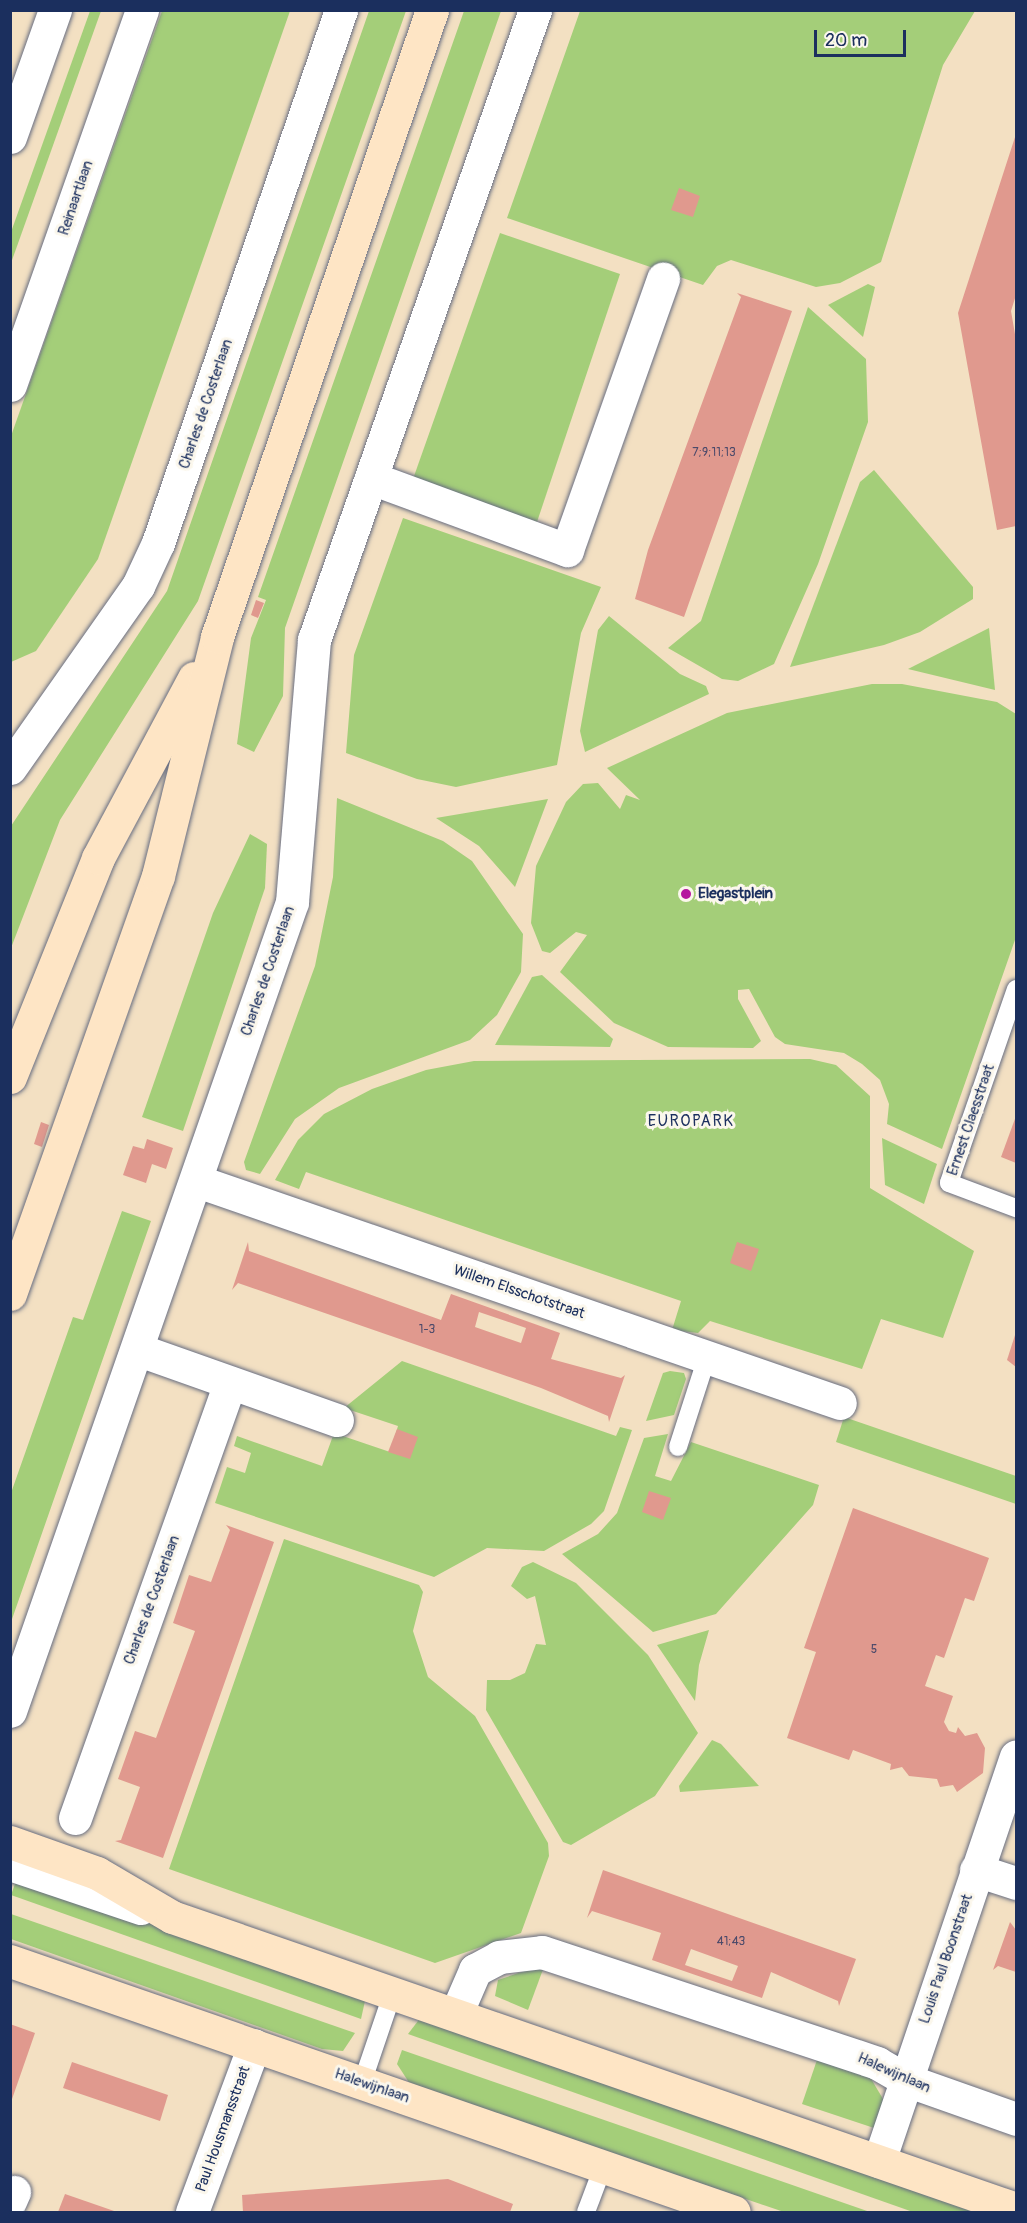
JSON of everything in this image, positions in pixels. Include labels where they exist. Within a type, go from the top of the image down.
[{"type":"main road","points":[[10,1294],[158,876],[217,637],[432,10]]},
{"type":"main road","points":[[10,1077],[98,858],[217,637]]},
{"type":"main road","points":[[10,1842],[97,1873],[172,1917],[1017,2209]]},
{"type":"main road","name":"Halewijnlaan","points":[[10,1961],[734,2212]]},
{"type":"street","points":[[10,137],[55,10]]},
{"type":"street","name":"Reinaartlaan","points":[[10,385],[142,10]]},
{"type":"street","name":"Charles de Costerlaan","points":[[10,768],[138,586],[158,543],[341,10]]},
{"type":"street","name":"Charles de Costerlaan","points":[[10,1711],[139,1350],[292,902],[314,640],[535,10]]},
{"type":"street","points":[[371,478],[567,550],[663,279]]},
{"type":"street","name":"Willem Elsschotstraat","points":[[197,1181],[840,1403]]},
{"type":"street","points":[[139,1350],[337,1420]]},
{"type":"street","name":"Charles de Costerlaan","points":[[75,1818],[230,1383]]},
{"type":"street","name":"Louis Paul Boonstraat","points":[[879,2161],[976,1870],[1017,1757]]},
{"type":"street","points":[[10,1864],[172,1917]]},
{"type":"street","points":[[976,1870],[1017,1883]]},
{"type":"street","name":"Halewijnlaan","points":[[456,2014],[475,1970],[499,1957],[542,1952],[877,2063],[906,2080],[1017,2119]]},
{"type":"street","name":"Paul Housmansstraat","points":[[192,2212],[254,2045]]},
{"type":"lane","name":"Ernest Claesstraat","points":[[1017,989],[949,1183],[1017,1208]]},
{"type":"lane","points":[[678,1447],[707,1357]]},
{"type":"lane","points":[[362,2083],[393,1992]]},
{"type":"lane","points":[[586,2212],[603,2167]]},
{"type":"green space","points":[[90,11],[101,11],[11,263],[11,232]]},
{"type":"green space","points":[[162,11],[290,11],[98,559],[36,651],[11,662],[11,436]]},
{"type":"green space","points":[[369,11],[406,11],[198,601],[60,820],[11,948],[11,826],[167,591]]},
{"type":"green space","points":[[464,11],[501,11],[285,628],[283,696],[254,752],[237,744],[251,638],[266,600],[258,597]]},
{"type":"green space","points":[[580,11],[975,11],[943,65],[881,262],[840,283],[816,287],[731,260],[717,266],[703,285],[507,218]]},
{"type":"green space","points":[[500,233],[620,274],[537,522],[413,479]]},
{"type":"green space","points":[[868,284],[875,287],[863,337],[828,305]]},
{"type":"green space","points":[[808,307],[866,359],[868,422],[818,564],[774,664],[738,681],[722,679],[668,648],[701,621]]},
{"type":"green space","points":[[874,470],[973,587],[973,599],[920,632],[884,645],[790,667],[860,482]]},
{"type":"green space","points":[[403,518],[601,587],[581,633],[557,765],[456,787],[417,779],[346,753],[354,655]]},
{"type":"green space","points":[[609,616],[680,674],[706,686],[709,694],[585,752],[580,731],[598,630]]},
{"type":"green space","points":[[989,628],[995,690],[908,669]]},
{"type":"green space","points":[[872,684],[902,684],[997,702],[1016,714],[1016,937],[942,1149],[887,1124],[889,1104],[880,1080],[862,1064],[844,1053],[785,1044],[775,1037],[749,989],[738,990],[738,999],[761,1041],[753,1048],[668,1047],[614,1023],[560,972],[587,935],[576,932],[550,953],[542,951],[531,923],[536,866],[566,802],[583,784],[598,783],[620,809],[626,795],[640,800],[607,768],[727,713]]},
{"type":"green space","points":[[337,798],[443,841],[472,861],[523,934],[521,972],[497,1015],[470,1040],[339,1088],[295,1119],[260,1174],[246,1170],[244,1162],[315,966],[333,877]]},
{"type":"green space","points":[[548,799],[515,887],[479,846],[436,818]]},
{"type":"green space","points":[[250,834],[267,844],[265,888],[183,1131],[142,1117],[213,913]]},
{"type":"green space","points":[[542,975],[613,1039],[610,1047],[495,1045],[532,977]]},
{"type":"green space","points":[[810,1059],[836,1065],[870,1096],[870,1188],[974,1251],[943,1338],[881,1319],[862,1369],[710,1321],[698,1333],[672,1330],[681,1301],[306,1172],[299,1189],[275,1180],[298,1140],[324,1114],[372,1089],[426,1070],[474,1061]]},
{"type":"green space","points":[[882,1138],[937,1164],[924,1204],[885,1185]]},
{"type":"green space","points":[[122,1211],[151,1221],[11,1622],[11,1493],[73,1317],[83,1320]]},
{"type":"green space","points":[[402,1361],[616,1436],[620,1427],[632,1430],[604,1511],[591,1524],[544,1551],[487,1548],[434,1577],[215,1503],[227,1467],[245,1473],[251,1453],[234,1446],[237,1436],[322,1466],[334,1433],[390,1452],[398,1426],[344,1408]]},
{"type":"green space","points":[[670,1371],[684,1373],[686,1379],[674,1415],[646,1421],[663,1373]]},
{"type":"green space","points":[[844,1417],[1016,1476],[1016,1504],[836,1442]]},
{"type":"green space","points":[[668,1434],[655,1476],[671,1481],[691,1442],[819,1485],[813,1505],[716,1614],[653,1632],[562,1554],[598,1534],[617,1513],[644,1438]]},
{"type":"green space","points":[[284,1539],[419,1585],[423,1592],[413,1631],[428,1677],[475,1716],[548,1843],[549,1856],[521,1933],[435,1963],[169,1869]]},
{"type":"green space","points":[[533,1562],[576,1583],[648,1655],[698,1733],[655,1796],[571,1845],[563,1842],[486,1710],[487,1680],[510,1680],[525,1673],[536,1644],[546,1645],[535,1596],[527,1599],[511,1586],[522,1567]]},
{"type":"green space","points":[[709,1630],[699,1665],[695,1701],[657,1645]]},
{"type":"green space","points":[[712,1740],[721,1744],[759,1786],[680,1792],[679,1786]]},
{"type":"green space","points":[[19,1873],[365,2001],[361,2019],[11,1895]]},
{"type":"green space","points":[[11,1914],[355,2033],[343,2051],[322,2049],[11,1939]]},
{"type":"green space","points":[[545,1964],[528,2010],[495,1996],[498,1980]]},
{"type":"green space","points":[[421,2017],[984,2212],[913,2212],[408,2034]]},
{"type":"green space","points":[[402,2050],[870,2212],[784,2212],[410,2084],[397,2064]]},
{"type":"green space","points":[[818,2057],[867,2072],[886,2104],[877,2129],[802,2104]]},
{"type":"building","points":[[1016,134],[1016,295],[1011,311],[1016,340],[1016,526],[997,530],[958,313]]},
{"type":"building","points":[[679,188],[700,196],[693,217],[671,210]]},
{"type":"building","points":[[737,293],[792,311],[684,617],[635,599],[648,550],[741,297]]},
{"type":"building","points":[[256,600],[264,603],[258,618],[251,615]]},
{"type":"building","points":[[1016,1116],[1016,1163],[1001,1157]]},
{"type":"building","points":[[41,1122],[49,1125],[42,1147],[34,1144]]},
{"type":"building","points":[[147,1139],[173,1148],[166,1169],[152,1164],[146,1183],[123,1175],[133,1146],[144,1149]]},
{"type":"building","points":[[248,1242],[249,1251],[441,1320],[451,1294],[560,1333],[551,1359],[621,1378],[625,1375],[609,1422],[608,1416],[541,1388],[238,1283],[232,1290]],"holes":[[[479,1312],[526,1328],[521,1343],[475,1327]]]},
{"type":"building","points":[[737,1242],[759,1249],[751,1271],[730,1263]]},
{"type":"building","points":[[1016,1332],[1016,1367],[1007,1360]]},
{"type":"building","points":[[397,1429],[418,1437],[410,1459],[388,1452]]},
{"type":"building","points":[[649,1491],[671,1498],[663,1520],[642,1512]]},
{"type":"building","points":[[853,1508],[989,1558],[974,1601],[965,1598],[944,1658],[936,1655],[925,1686],[953,1696],[944,1722],[949,1731],[956,1733],[958,1727],[965,1736],[977,1733],[985,1748],[983,1773],[957,1792],[953,1785],[940,1787],[937,1779],[909,1776],[902,1767],[890,1770],[891,1764],[853,1750],[849,1760],[787,1738],[816,1652],[804,1648]]},
{"type":"building","points":[[226,1525],[274,1542],[163,1858],[115,1841],[121,1840],[140,1787],[118,1779],[135,1731],[156,1738],[195,1631],[173,1623],[189,1575],[211,1582],[230,1530]]},
{"type":"building","points":[[603,1870],[856,1959],[839,2006],[838,2001],[771,1972],[762,1998],[652,1960],[661,1933],[592,1911],[587,1918]],"holes":[[[691,1949],[738,1966],[732,1981],[685,1965]]]},
{"type":"building","points":[[1010,1922],[1016,1930],[1016,1972],[998,1966],[993,1970]]},
{"type":"building","points":[[10,2024],[35,2033],[11,2102],[10,2102]]},
{"type":"building","points":[[72,2062],[168,2095],[160,2121],[63,2088]]},
{"type":"building","points":[[448,2179],[513,2204],[510,2212],[243,2212],[242,2195]]},
{"type":"building","points":[[65,2194],[117,2212],[58,2212]]},
{"type":"place","name":"Elegastplein","points":[[686,894]]},
{"type":"district","name":"EUROPARK","points":[[691,1121]]}]
